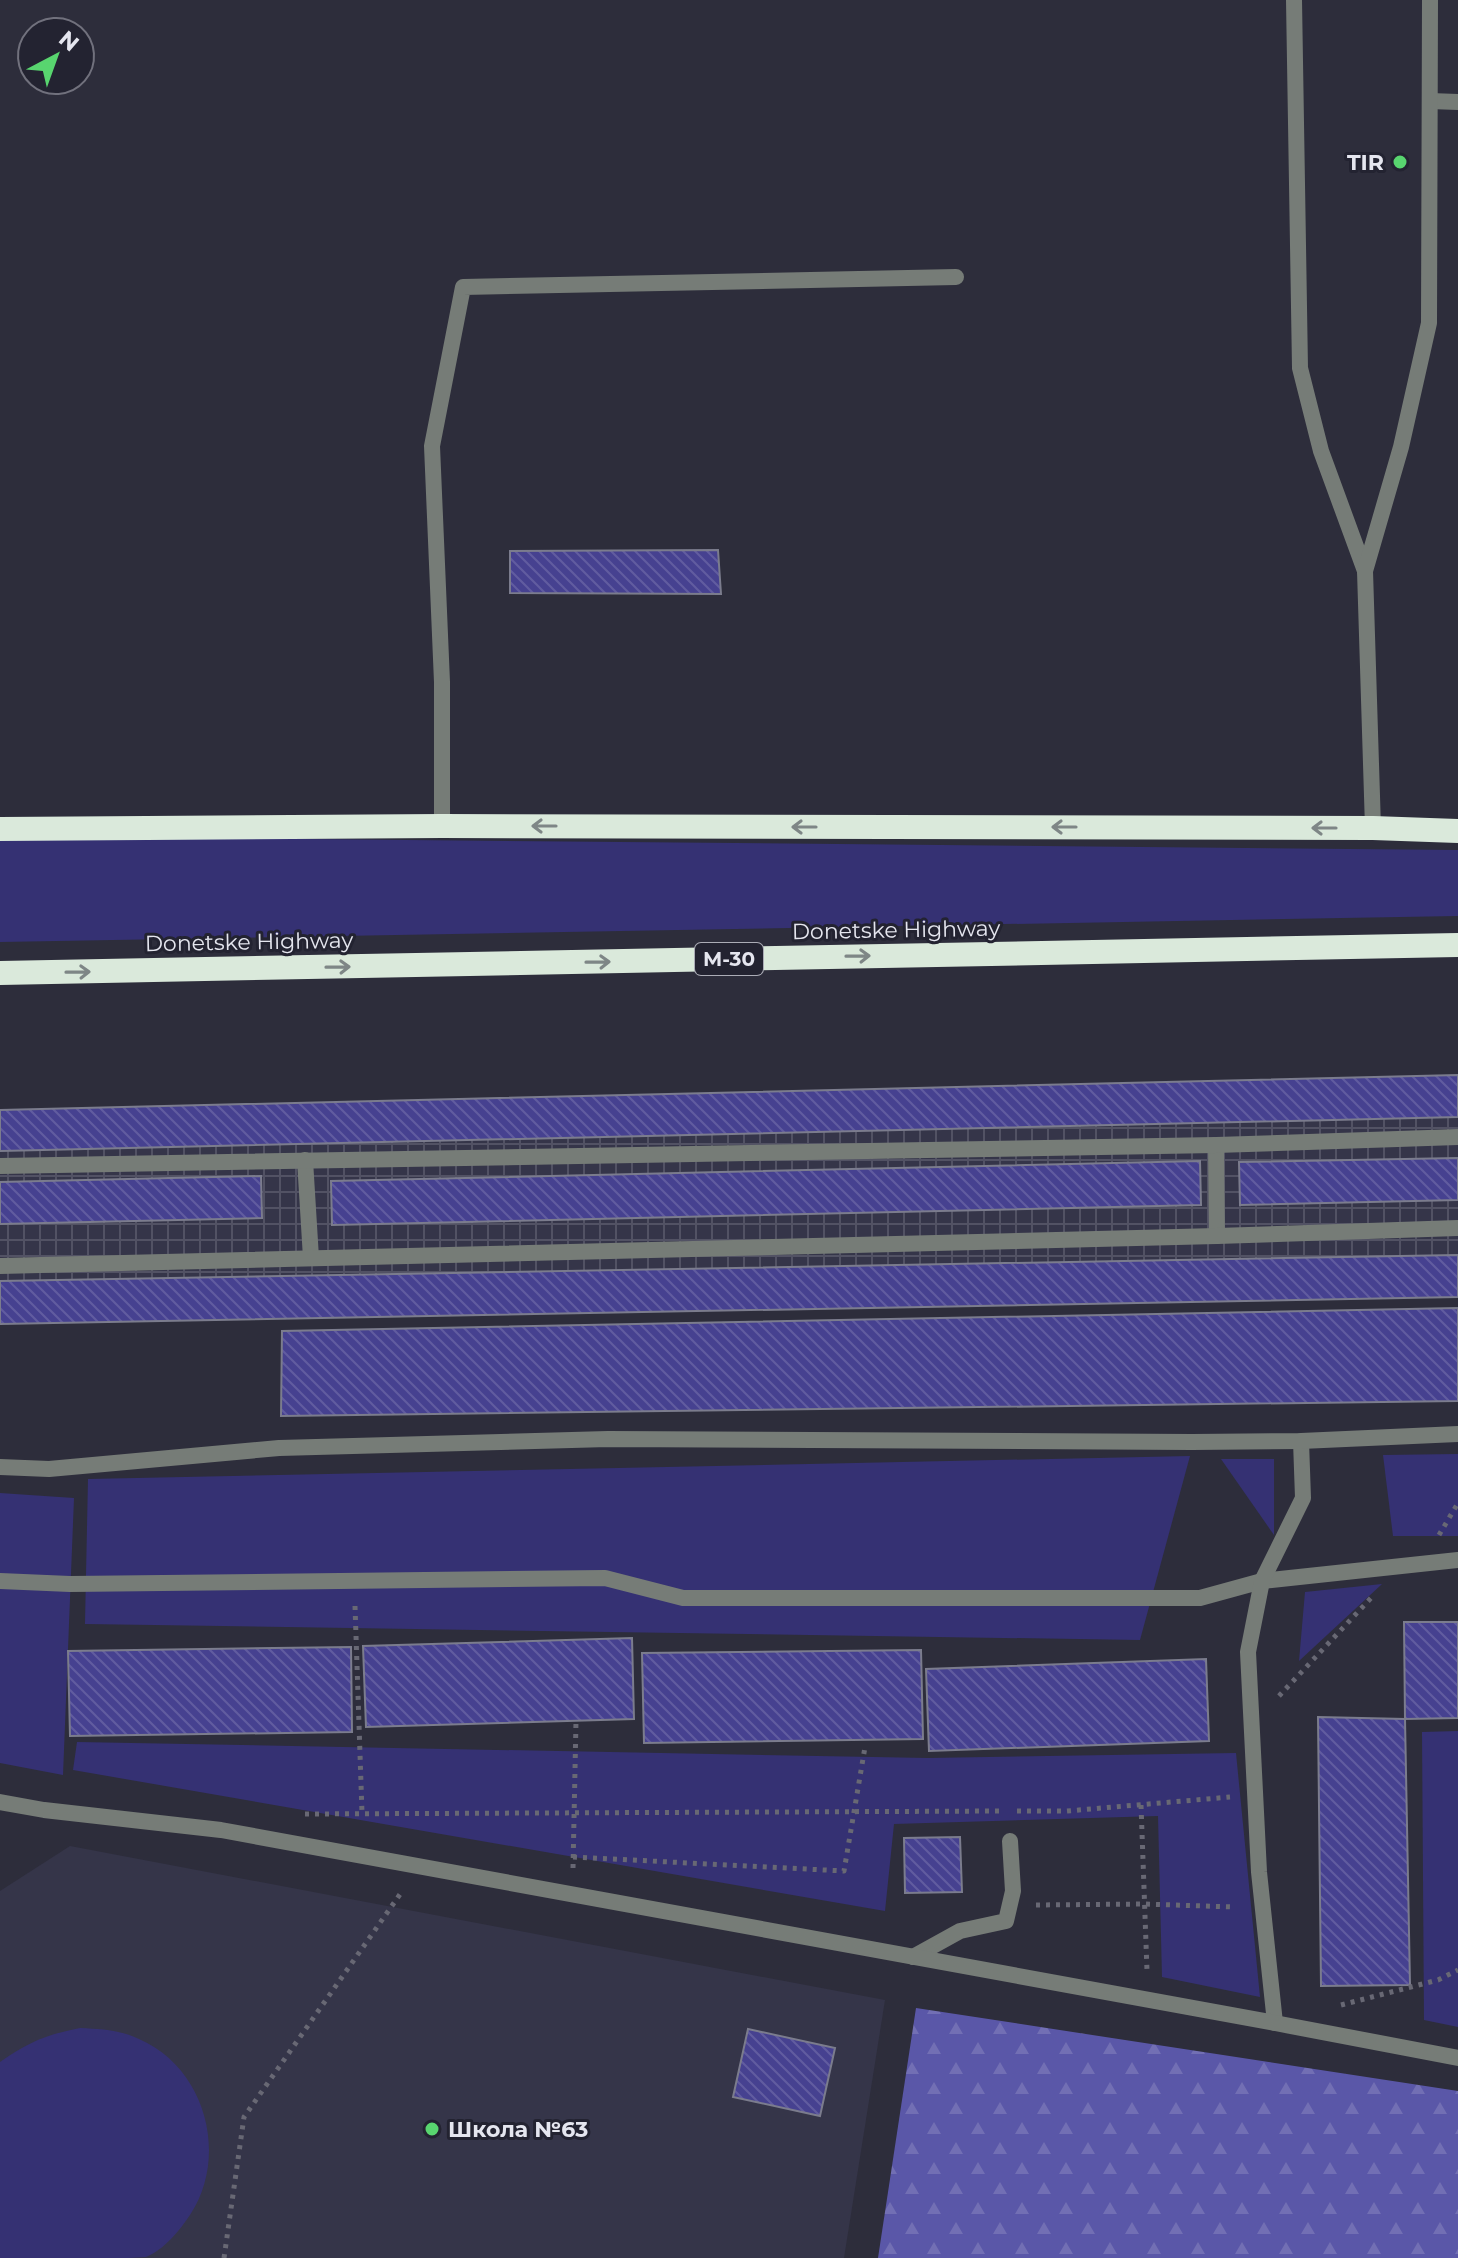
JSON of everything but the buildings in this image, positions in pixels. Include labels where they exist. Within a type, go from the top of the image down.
[{"type":"highway","points":[[0,829],[442,826],[1373,828],[1458,831]]},
{"type":"highway","name":"Donetske Highway","points":[[0,973],[1458,945]]},
{"type":"street","points":[[1294,0],[1300,368],[1321,451],[1365,571]]},
{"type":"street","points":[[1373,828],[1365,571],[1401,447],[1429,323],[1430,0]]},
{"type":"street","points":[[1430,101],[1458,102]]},
{"type":"street","points":[[442,826],[442,682],[432,446],[463,287],[956,277]]},
{"type":"street","points":[[0,1166],[1216,1145],[1458,1137]]},
{"type":"street","points":[[1216,1145],[1217,1236]]},
{"type":"street","points":[[305,1160],[311,1258]]},
{"type":"street","points":[[0,1266],[1458,1228]]},
{"type":"street","points":[[0,1467],[49,1469],[279,1448],[608,1439],[1301,1441],[1458,1434]]},
{"type":"street","points":[[1275,2023],[1263,1908],[1248,1652],[1262,1581],[1303,1498],[1301,1441]]},
{"type":"street","points":[[0,1581],[70,1584],[605,1578],[683,1598],[1200,1598],[1262,1581],[1458,1560]]},
{"type":"street","points":[[0,1802],[44,1810],[221,1830],[1458,2058]]},
{"type":"street","points":[[913,1957],[960,1931],[1006,1921],[1013,1891],[1010,1841]]},
{"type":"path","points":[[1251,1726],[1401,1566]]},
{"type":"path","points":[[354,1580],[362,1813]]},
{"type":"path","points":[[572,1895],[576,1721]]},
{"type":"path","points":[[573,1857],[844,1871],[865,1747]]},
{"type":"path","points":[[291,1814],[1067,1811],[1255,1795]]},
{"type":"path","points":[[1141,1805],[1148,2000]]},
{"type":"path","points":[[224,2258],[244,2117],[419,1867]]},
{"type":"path","points":[[1009,1906],[1144,1904],[1263,1908]]},
{"type":"path","points":[[1334,2007],[1438,1980],[1458,1970]]},
{"type":"shaded area","points":[[0,836],[1458,850],[1458,916],[0,942]]},
{"type":"shaded area","points":[[1458,1075],[1458,1297],[0,1324],[0,1110]]},
{"type":"shaded area","points":[[1458,1454],[1458,1536],[1393,1536],[1383,1455]]},
{"type":"shaded area","points":[[1190,1456],[1140,1640],[85,1624],[88,1479]]},
{"type":"shaded area","points":[[1221,1459],[1274,1459],[1274,1535]]},
{"type":"shaded area","points":[[0,1493],[74,1498],[63,1775],[0,1763]]},
{"type":"shaded area","points":[[1382,1584],[1299,1661],[1305,1592]]},
{"type":"shaded area","points":[[1458,1731],[1458,2027],[1424,2020],[1422,1732]]},
{"type":"shaded area","points":[[77,1742],[928,1758],[1236,1753],[1260,1997],[1162,1977],[1158,1816],[894,1824],[885,1911],[73,1770]]},
{"type":"shaded area","name":"Школа №63","points":[[70,1846],[885,2000],[844,2258],[0,2258],[0,1891]]},
{"type":"shaded area","points":[[80,2028],[110,2030],[132,2036],[162,2052],[181,2070],[195,2092],[209,2141],[208,2167],[202,2192],[176,2233],[159,2250],[146,2257],[0,2258],[0,2062],[38,2040]]},
{"type":"green space","points":[[916,2008],[1458,2091],[1458,2258],[878,2258]]},
{"type":"place","name":"TIR","points":[[1400,162]]},
{"type":"place","name":"Школа №63","points":[[432,2129]]}]
